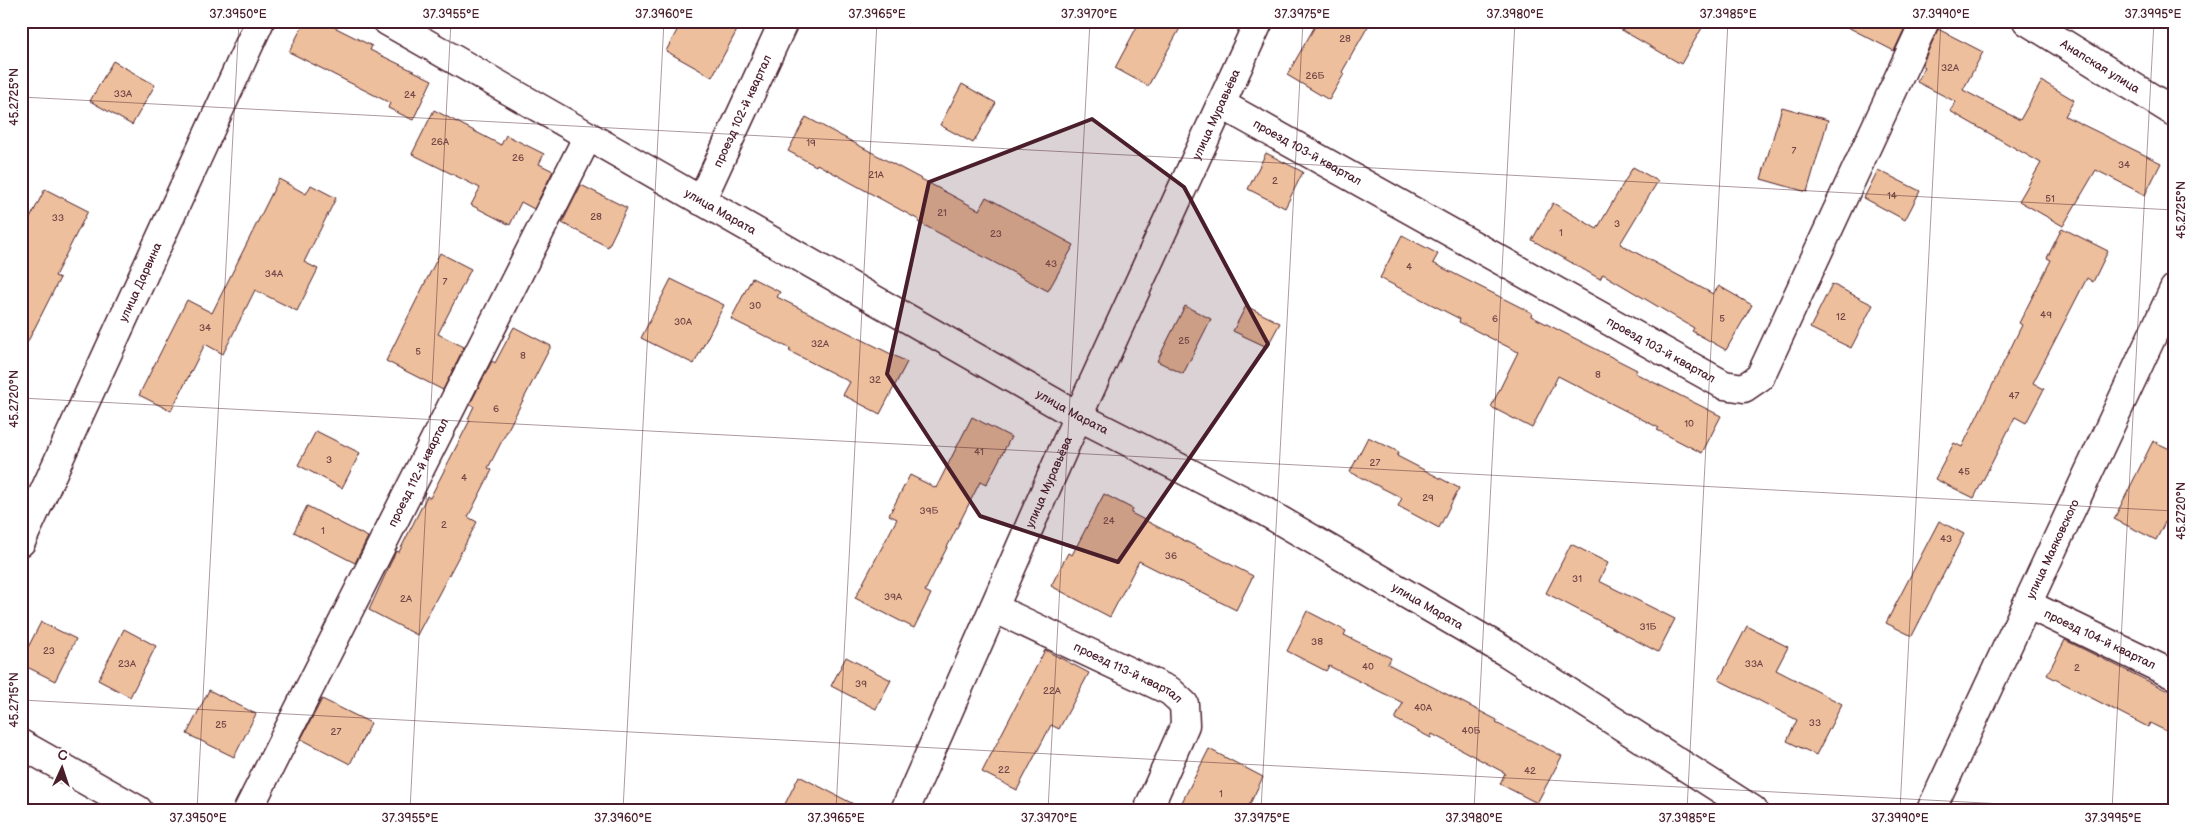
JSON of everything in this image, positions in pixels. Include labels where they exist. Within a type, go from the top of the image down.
[{"type":"street","name":"улица Дарвина","points":[[21,542],[260,21]]},
{"type":"street","name":"улица Марата","points":[[387,21],[1078,416],[1264,511],[1506,652],[1753,810]]},
{"type":"street","name":"проезд 102-й квартал","points":[[702,202],[784,21]]},
{"type":"street","name":"улица Муравьёва","points":[[905,810],[1078,416],[1259,21]]},
{"type":"street","name":"проезд 103-й квартал","points":[[1221,104],[1724,385],[1744,388],[1760,377],[1925,21]]},
{"type":"street","name":"Анапская улица","points":[[2027,21],[2174,112]]},
{"type":"street","name":"проезд 112-й квартал","points":[[248,810],[588,136]]},
{"type":"street","name":"улица Маяковского","points":[[1930,810],[2174,289]]},
{"type":"street","name":"проезд 104-й квартал","points":[[2027,604],[2174,675]]},
{"type":"street","name":"проезд 113-й квартал","points":[[994,608],[1170,691],[1184,704],[1185,725],[1150,806],[1150,810]]},
{"type":"street","points":[[21,744],[138,810]]},
{"type":"highlighted area","points":[[1092,119],[1184,187],[1268,344],[1118,562],[980,516],[887,374],[929,182]]},
{"type":"building","points":[[305,21],[322,21],[372,46],[370,50],[432,80],[413,120],[388,108],[390,103],[289,52]]},
{"type":"building","points":[[682,21],[742,21],[712,77],[666,51]]},
{"type":"building","points":[[1140,21],[1184,21],[1148,86],[1115,68]]},
{"type":"building","points":[[1318,21],[1371,21],[1342,72],[1344,74],[1329,100],[1287,75]]},
{"type":"building","points":[[1606,21],[1706,21],[1681,64]]},
{"type":"building","points":[[1836,21],[1908,21],[1894,51]]},
{"type":"building","points":[[1938,29],[1983,52],[1963,90],[2020,120],[2042,81],[2074,100],[2065,116],[2161,163],[2145,195],[2096,170],[2063,226],[2019,201],[2041,163],[1950,111],[1956,102],[1917,82],[1925,67],[1922,65]]},
{"type":"building","points":[[113,61],[155,85],[132,125],[90,101]]},
{"type":"building","points":[[962,84],[996,103],[973,143],[940,125]]},
{"type":"building","points":[[1782,107],[1828,120],[1807,192],[1761,179]]},
{"type":"building","points":[[434,110],[501,145],[506,135],[544,154],[539,164],[553,171],[534,209],[521,202],[510,225],[471,205],[480,188],[412,154]]},
{"type":"building","points":[[806,117],[979,210],[986,197],[1074,245],[1048,291],[918,222],[919,220],[817,164],[816,166],[788,151]]},
{"type":"building","points":[[1266,153],[1303,172],[1285,208],[1248,189]]},
{"type":"building","points":[[1633,167],[1658,181],[1620,244],[1713,294],[1719,286],[1752,305],[1726,350],[1692,331],[1694,328],[1603,274],[1600,279],[1532,240],[1553,203],[1597,229]]},
{"type":"building","points":[[1878,170],[1920,191],[1905,220],[1864,198]]},
{"type":"building","points":[[279,179],[306,194],[311,185],[336,198],[304,262],[318,269],[297,311],[255,290],[223,354],[205,344],[171,411],[139,395],[187,300],[212,313]]},
{"type":"building","points":[[581,185],[627,208],[608,247],[562,223]]},
{"type":"building","points":[[45,189],[88,211],[55,276],[60,278],[21,355],[21,236]]},
{"type":"building","points":[[2062,228],[2108,251],[2093,282],[2087,278],[2033,383],[2044,389],[2026,423],[2015,417],[1974,498],[1935,479],[1954,443],[1962,447],[2022,325],[2019,323],[2051,260],[2047,258]]},
{"type":"building","points":[[1402,235],[1438,254],[1433,263],[1532,313],[1531,316],[1637,370],[1635,373],[1721,416],[1702,453],[1657,430],[1659,428],[1558,376],[1532,428],[1491,407],[1518,352],[1459,322],[1460,319],[1380,278]]},
{"type":"building","points":[[440,253],[471,269],[438,334],[464,347],[443,390],[386,361]]},
{"type":"building","points":[[752,278],[780,292],[777,297],[907,362],[880,414],[843,395],[850,382],[789,351],[791,349],[731,319]]},
{"type":"building","points":[[671,279],[724,305],[694,364],[641,338]]},
{"type":"building","points":[[1832,284],[1873,305],[1851,348],[1810,328]]},
{"type":"building","points":[[1185,306],[1211,319],[1183,374],[1157,361]]},
{"type":"building","points":[[1246,306],[1280,323],[1267,347],[1233,331]]},
{"type":"building","points":[[514,327],[551,346],[488,468],[492,470],[468,517],[477,522],[417,635],[369,610],[396,551],[399,552],[427,496],[430,498],[470,420],[468,419],[474,406],[470,404],[492,361],[495,363]]},
{"type":"building","points":[[972,417],[1011,437],[986,485],[980,482],[925,591],[931,594],[914,628],[855,598],[897,519],[889,515],[910,475],[936,488]]},
{"type":"building","points":[[316,431],[360,453],[342,488],[298,465]]},
{"type":"building","points":[[1368,437],[1399,452],[1397,456],[1459,488],[1439,528],[1398,506],[1402,498],[1350,472]]},
{"type":"building","points":[[2153,441],[2174,451],[2174,505],[2156,540],[2114,519]]},
{"type":"building","points":[[1104,494],[1133,509],[1131,513],[1253,576],[1236,610],[1139,561],[1110,617],[1051,586],[1068,553],[1072,555]]},
{"type":"building","points":[[307,506],[368,537],[355,563],[294,532]]},
{"type":"building","points":[[1939,521],[1964,534],[1912,636],[1886,623]]},
{"type":"building","points":[[1571,544],[1608,563],[1599,581],[1675,619],[1658,652],[1546,593]]},
{"type":"building","points":[[1307,611],[1346,631],[1344,635],[1391,658],[1388,664],[1497,720],[1496,723],[1562,756],[1537,803],[1500,784],[1505,773],[1432,734],[1431,738],[1395,719],[1403,703],[1329,666],[1326,671],[1287,651]]},
{"type":"building","points":[[41,622],[76,639],[55,681],[21,664]]},
{"type":"building","points":[[1747,626],[1788,647],[1776,670],[1842,704],[1816,755],[1787,741],[1797,720],[1719,680]]},
{"type":"building","points":[[124,629],[156,646],[130,697],[98,680]]},
{"type":"building","points":[[2065,640],[2174,694],[2174,735],[2150,723],[2148,727],[2047,675]]},
{"type":"building","points":[[1045,650],[1089,673],[1059,729],[1051,725],[1017,790],[982,772]]},
{"type":"building","points":[[846,657],[891,680],[876,709],[831,686]]},
{"type":"building","points":[[209,690],[256,714],[234,757],[187,734]]},
{"type":"building","points":[[322,699],[371,723],[350,764],[301,739]]},
{"type":"building","points":[[1209,749],[1263,777],[1247,810],[1178,810]]},
{"type":"building","points":[[799,776],[865,810],[782,810]]}]
